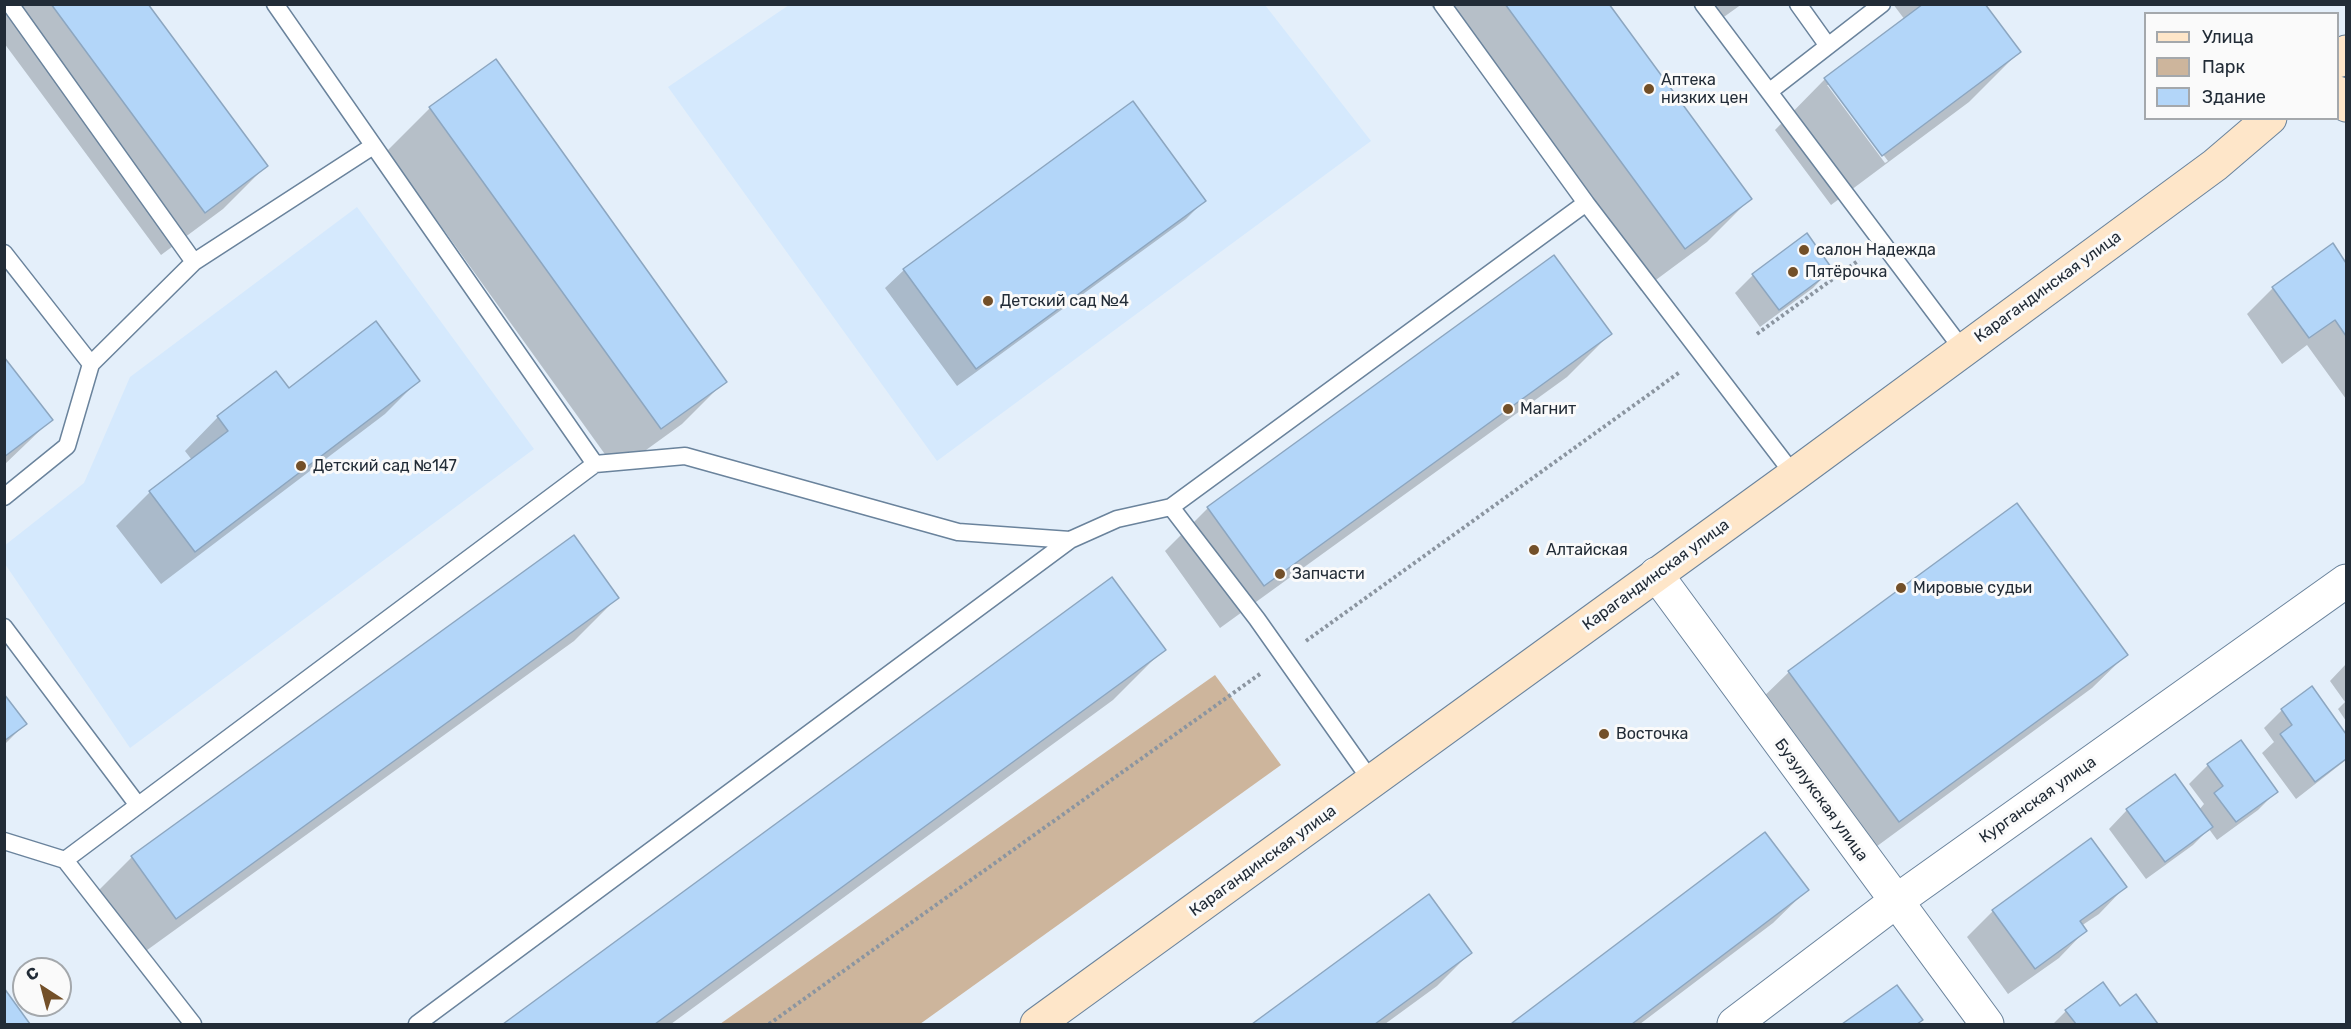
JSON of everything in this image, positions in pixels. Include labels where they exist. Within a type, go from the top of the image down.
[{"type":"main road","name":"Карагандинская улица","points":[[1036,1024],[1794,475],[2215,165],[2269,120]]},
{"type":"street","name":"Бузулукская улица","points":[[1656,574],[1895,902],[1987,1024]]},
{"type":"street","name":"Курганская улица","points":[[1734,1024],[1895,902],[2346,581]]},
{"type":"lane","points":[[10,4],[194,261]]},
{"type":"lane","points":[[274,4],[595,464]]},
{"type":"lane","points":[[1442,4],[1586,202],[1794,475]]},
{"type":"lane","points":[[1703,4],[1963,350]]},
{"type":"lane","points":[[1798,4],[1828,46]]},
{"type":"lane","points":[[1770,91],[1882,4]]},
{"type":"lane","points":[[4,496],[68,446],[91,364],[194,261],[373,146]]},
{"type":"lane","points":[[417,1024],[1070,540],[1117,519],[1171,507],[1586,202]]},
{"type":"lane","points":[[4,253],[91,364]]},
{"type":"lane","points":[[65,860],[595,464],[685,456],[958,532],[1070,540]]},
{"type":"lane","points":[[1171,507],[1257,619],[1372,782]]},
{"type":"lane","points":[[4,627],[137,804]]},
{"type":"lane","points":[[4,841],[65,860],[194,1024]]},
{"type":"path","points":[[1757,334],[1859,260]]},
{"type":"path","points":[[1306,641],[1681,372]]},
{"type":"path","points":[[769,1024],[1260,673]]},
{"type":"shaded area","name":"Детский сад №4","points":[[789,5],[1265,5],[1371,141],[937,461],[668,87]]},
{"type":"shaded area","name":"Детский сад №147","points":[[357,207],[534,449],[130,748],[5,564],[4,546],[84,483],[130,377]]},
{"type":"green space","points":[[1215,675],[1281,765],[920,1024],[720,1024]]},
{"type":"building","points":[[51,4],[148,4],[268,166],[205,213]]},
{"type":"building","points":[[1505,4],[1609,4],[1752,199],[1685,249]]},
{"type":"building","points":[[1923,4],[1985,4],[2021,52],[1882,156],[1824,78]]},
{"type":"building","points":[[496,59],[727,382],[661,429],[429,107]]},
{"type":"building","points":[[1133,101],[1206,201],[976,369],[903,269]]},
{"type":"building","name":"Пятёрочка","points":[[1807,233],[1833,270],[1779,310],[1752,274]]},
{"type":"building","points":[[2333,243],[2346,263],[2346,336],[2335,320],[2309,338],[2272,287]]},
{"type":"building","points":[[1554,255],[1612,334],[1264,586],[1207,507]]},
{"type":"building","points":[[376,321],[420,381],[195,552],[149,491],[228,431],[217,416],[276,371],[289,388]]},
{"type":"building","points":[[4,357],[53,420],[4,457]]},
{"type":"building","points":[[2017,503],[2128,655],[1899,822],[1788,671]]},
{"type":"building","points":[[574,535],[619,598],[176,919],[131,856]]},
{"type":"building","points":[[1112,577],[1166,650],[655,1024],[503,1024]]},
{"type":"building","points":[[2312,686],[2346,734],[2346,759],[2315,782],[2280,734],[2292,725],[2281,709]]},
{"type":"building","points":[[4,694],[27,724],[4,741]]},
{"type":"building","points":[[2241,740],[2278,792],[2236,822],[2214,793],[2223,786],[2207,764]]},
{"type":"building","points":[[2175,774],[2213,827],[2165,862],[2126,809]]},
{"type":"building","points":[[1765,832],[1809,890],[1632,1024],[1512,1023]]},
{"type":"building","points":[[2091,838],[2127,887],[2080,921],[2087,931],[2035,969],[1992,910]]},
{"type":"building","points":[[1429,894],[1472,953],[1375,1024],[1252,1024]]},
{"type":"building","points":[[2103,982],[2120,1006],[2136,994],[2158,1024],[2076,1024],[2065,1010]]},
{"type":"building","points":[[1897,985],[1923,1020],[1917,1024],[1842,1024]]},
{"type":"building","points":[[4,988],[12,999],[12,1017],[25,1017],[30,1024],[4,1024]]},
{"type":"place","name":"Аптека низких цен","points":[[1649,89]]},
{"type":"place","name":"салон Надежда","points":[[1804,250]]},
{"type":"place","name":"Пятёрочка","points":[[1793,272]]},
{"type":"place","name":"Детский сад №4","points":[[988,301]]},
{"type":"place","name":"Магнит","points":[[1508,409]]},
{"type":"place","name":"Детский сад №147","points":[[301,466]]},
{"type":"place","name":"Алтайская","points":[[1534,550]]},
{"type":"place","name":"Запчасти","points":[[1280,574]]},
{"type":"place","name":"Мировые судьи","points":[[1901,588]]},
{"type":"place","name":"Восточка","points":[[1604,734]]}]
